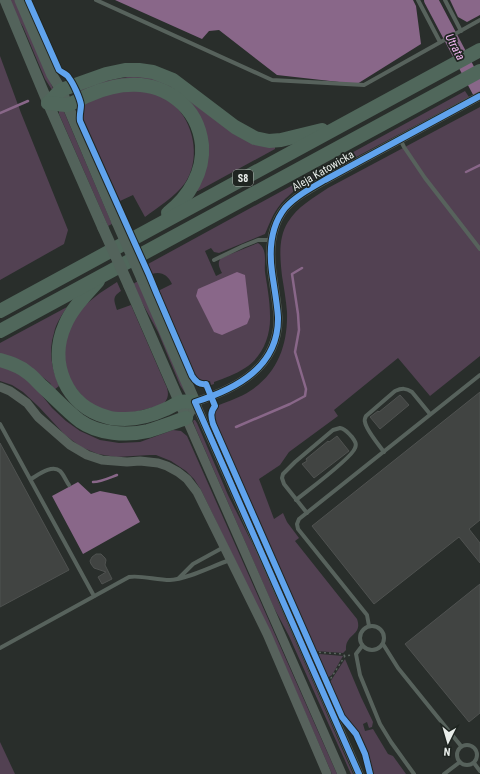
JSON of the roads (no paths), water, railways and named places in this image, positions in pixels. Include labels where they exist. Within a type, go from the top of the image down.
[{"type":"highway","name":"S8","points":[[0,311],[452,66],[475,52]]},
{"type":"highway","points":[[48,103],[61,90],[106,74],[125,70],[139,70],[153,72],[173,80],[235,127],[255,138],[269,141],[281,140],[347,122]]},
{"type":"highway","name":"S8","points":[[0,331],[480,71]]},
{"type":"highway","points":[[48,103],[67,105],[90,94],[108,88],[136,84],[150,86],[166,92],[185,105],[193,116],[199,133],[202,149],[199,170],[192,186],[177,206],[139,235]]},
{"type":"highway","points":[[105,273],[76,306],[65,325],[59,343],[60,371],[64,383],[70,393],[81,405],[108,418],[127,419],[144,417],[180,402],[195,402]]},
{"type":"highway","points":[[0,360],[13,364],[28,372],[81,422],[102,431],[126,434],[136,433],[147,431],[186,418]]},
{"type":"main road","points":[[5,0],[48,103],[186,418]]},
{"type":"main road","points":[[20,0],[52,75],[61,90],[195,402],[186,418]]},
{"type":"street","name":"Aleja Katowicka","points":[[195,402],[211,397],[244,380],[259,368],[270,351],[277,330],[278,317],[271,262],[271,240],[279,218],[293,200],[325,180],[480,96]]},
{"type":"street","points":[[0,387],[10,391],[27,403],[38,417],[70,446],[87,455],[102,460],[115,462],[140,461],[158,463],[178,472],[187,479],[197,492],[267,634],[327,774]]},
{"type":"street","points":[[195,402],[359,774]]},
{"type":"street","points":[[186,418],[342,774]]},
{"type":"lane","points":[[96,0],[272,80],[364,85],[480,20]]},
{"type":"lane","points":[[418,0],[440,42]]},
{"type":"lane","points":[[445,0],[461,31]]},
{"type":"lane","points":[[400,139],[425,178],[480,249]]},
{"type":"lane","points":[[214,260],[258,240],[271,240]]},
{"type":"lane","points":[[369,626],[367,615],[298,529],[297,524],[299,519],[480,374]]},
{"type":"lane","points":[[384,452],[369,431],[365,419],[366,416],[395,391],[401,389],[412,392],[430,414]]},
{"type":"lane","points":[[0,424],[94,596]]},
{"type":"lane","points":[[296,500],[352,454],[356,443],[346,431],[340,428],[333,430],[295,462],[284,472],[282,476],[283,482],[287,489],[296,500],[307,513]]},
{"type":"lane","points":[[30,479],[51,469],[56,469],[60,471],[69,485]]},
{"type":"lane","points":[[178,578],[193,564],[224,546]]},
{"type":"lane","points":[[0,648],[129,577],[134,576],[169,580],[194,574],[230,559]]},
{"type":"lane","points":[[369,626],[377,627],[383,632],[383,644],[381,647],[373,651],[369,650],[362,646],[360,634],[369,626]]},
{"type":"lane","points":[[383,644],[398,668],[461,746]]},
{"type":"lane","points":[[362,646],[356,654],[360,675],[380,724],[414,774]]},
{"type":"lane","points":[[469,745],[475,748],[478,755],[476,761],[471,765],[465,765],[460,762],[457,757],[457,751],[461,746],[469,745]]},
{"type":"lane","points":[[444,774],[460,762]]},
{"type":"lane","points":[[474,763],[480,771]]},
{"type":"waterway","name":"Utrata","points":[[431,0],[480,93]]},
{"type":"waterway","points":[[0,113],[28,101]]},
{"type":"waterway","points":[[466,172],[480,165]]},
{"type":"waterway","points":[[236,427],[305,396],[306,389],[295,352],[299,330],[292,274],[302,268]]},
{"type":"waterway","points":[[93,482],[102,481],[117,475]]}]
